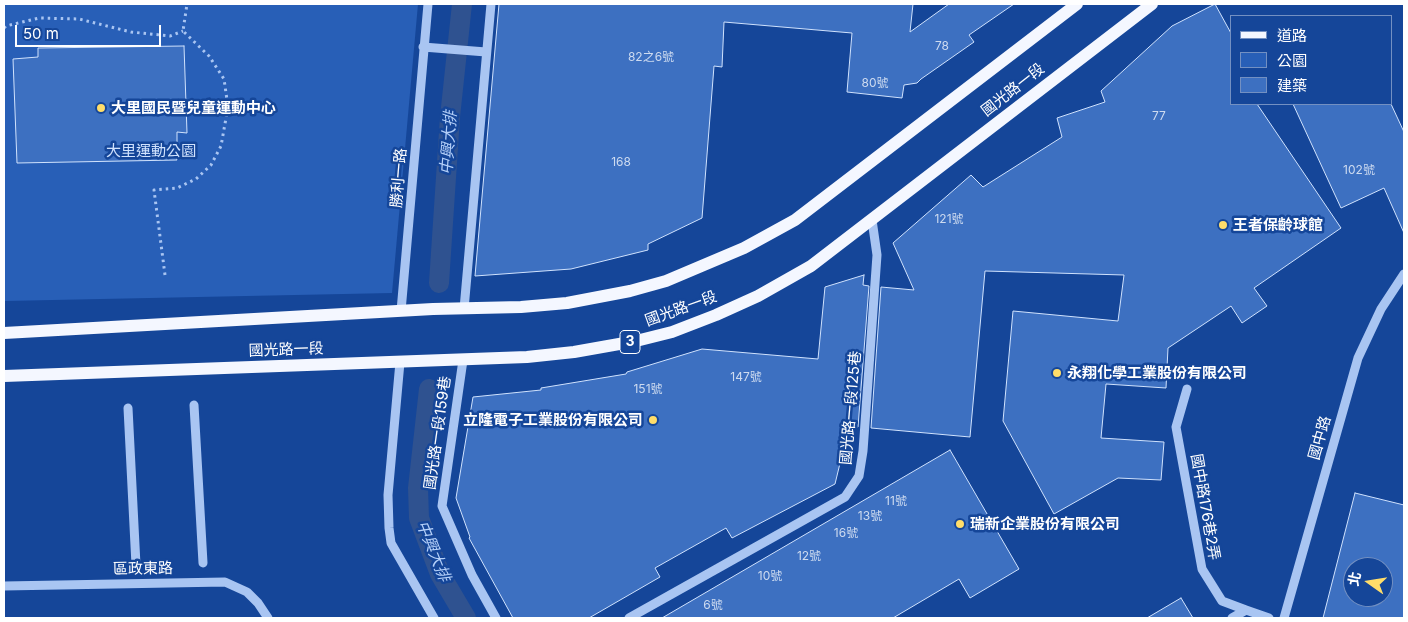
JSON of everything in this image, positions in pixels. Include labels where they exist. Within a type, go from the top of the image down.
[{"type":"main road","name":"國光路一段","points":[[4,333],[401,311],[521,307],[568,303],[630,291],[666,281],[744,248],[795,220],[1077,4]]},
{"type":"main road","name":"國光路一段","points":[[4,376],[526,357],[574,352],[636,341],[672,332],[758,296],[811,266],[1152,4]]},
{"type":"street","name":"勝利一路","points":[[401,311],[428,4]]},
{"type":"street","points":[[464,309],[491,4]]},
{"type":"street","points":[[424,47],[486,52]]},
{"type":"street","name":"國光路一段125巷","points":[[629,618],[844,497],[859,476],[863,451],[877,255],[872,220]]},
{"type":"street","name":"國中路","points":[[1284,618],[1358,358],[1381,309],[1404,274]]},
{"type":"street","name":"國光路一段159巷","points":[[463,360],[442,506],[472,575],[496,618]]},
{"type":"street","points":[[400,362],[388,495],[389,528],[392,543],[434,618]]},
{"type":"street","name":"國中路176巷2弄","points":[[1187,389],[1176,427],[1202,569],[1222,600],[1269,618]]},
{"type":"street","points":[[194,405],[203,563]]},
{"type":"street","points":[[128,408],[136,564]]},
{"type":"street","name":"區政東路","points":[[4,586],[225,582],[247,592],[258,603],[268,618]]},
{"type":"street","points":[[1232,618],[1246,610]]},
{"type":"path","points":[[183,30],[187,4]]},
{"type":"path","points":[[4,28],[40,18],[79,19],[131,32],[170,36],[183,30]]},
{"type":"path","points":[[165,276],[154,190],[176,188],[196,179],[211,165],[221,146],[228,107],[224,79],[209,56],[183,30]]},
{"type":"green space","name":"大里運動公園","points":[[4,4],[418,4],[392,293],[4,301]]},
{"type":"building","points":[[499,4],[913,4],[910,32],[949,4],[1014,4],[969,35],[974,42],[917,83],[904,85],[902,98],[847,92],[852,33],[724,22],[722,67],[714,66],[702,218],[648,244],[648,250],[571,269],[475,276]]},
{"type":"building","points":[[1215,4],[1230,31],[1230,105],[1258,105],[1341,228],[1254,288],[1267,306],[1242,323],[1231,306],[1168,348],[1166,388],[1106,384],[1101,438],[1164,442],[1161,480],[1118,478],[1054,514],[1003,421],[1013,311],[1118,321],[1124,275],[985,271],[970,437],[871,428],[881,287],[914,290],[893,243],[971,175],[983,187],[1062,137],[1057,118],[1105,102],[1101,91],[1172,26]]},
{"type":"building","name":"大里國民暨兒童運動中心","points":[[184,46],[187,133],[177,132],[177,160],[17,163],[13,59],[38,57],[38,48]]},
{"type":"building","points":[[1293,105],[1391,105],[1404,132],[1404,233],[1384,188],[1341,208]]},
{"type":"building","points":[[864,275],[863,285],[869,286],[858,427],[849,426],[835,484],[732,538],[726,528],[655,568],[660,577],[589,618],[513,618],[469,538],[456,498],[473,397],[541,390],[541,388],[626,374],[627,372],[702,349],[818,359],[825,287]]},
{"type":"building","points":[[950,450],[1019,569],[970,598],[959,579],[893,618],[662,618]]},
{"type":"building","points":[[1355,493],[1404,505],[1404,618],[1323,618]]},
{"type":"building","points":[[1181,598],[1193,618],[1147,618]]},
{"type":"waterway","name":"中興大排","points":[[439,283],[450,117],[462,4]]},
{"type":"waterway","name":"中興大排","points":[[429,389],[418,488],[419,518],[440,574],[466,618]]},
{"type":"place","name":"大里國民暨兒童運動中心","points":[[101,108]]},
{"type":"place","name":"王者保齡球館","points":[[1223,225]]},
{"type":"place","name":"永翔化學工業股份有限公司","points":[[1057,373]]},
{"type":"place","name":"立隆電子工業股份有限公司","points":[[653,420]]},
{"type":"place","name":"瑞新企業股份有限公司","points":[[960,524]]}]
